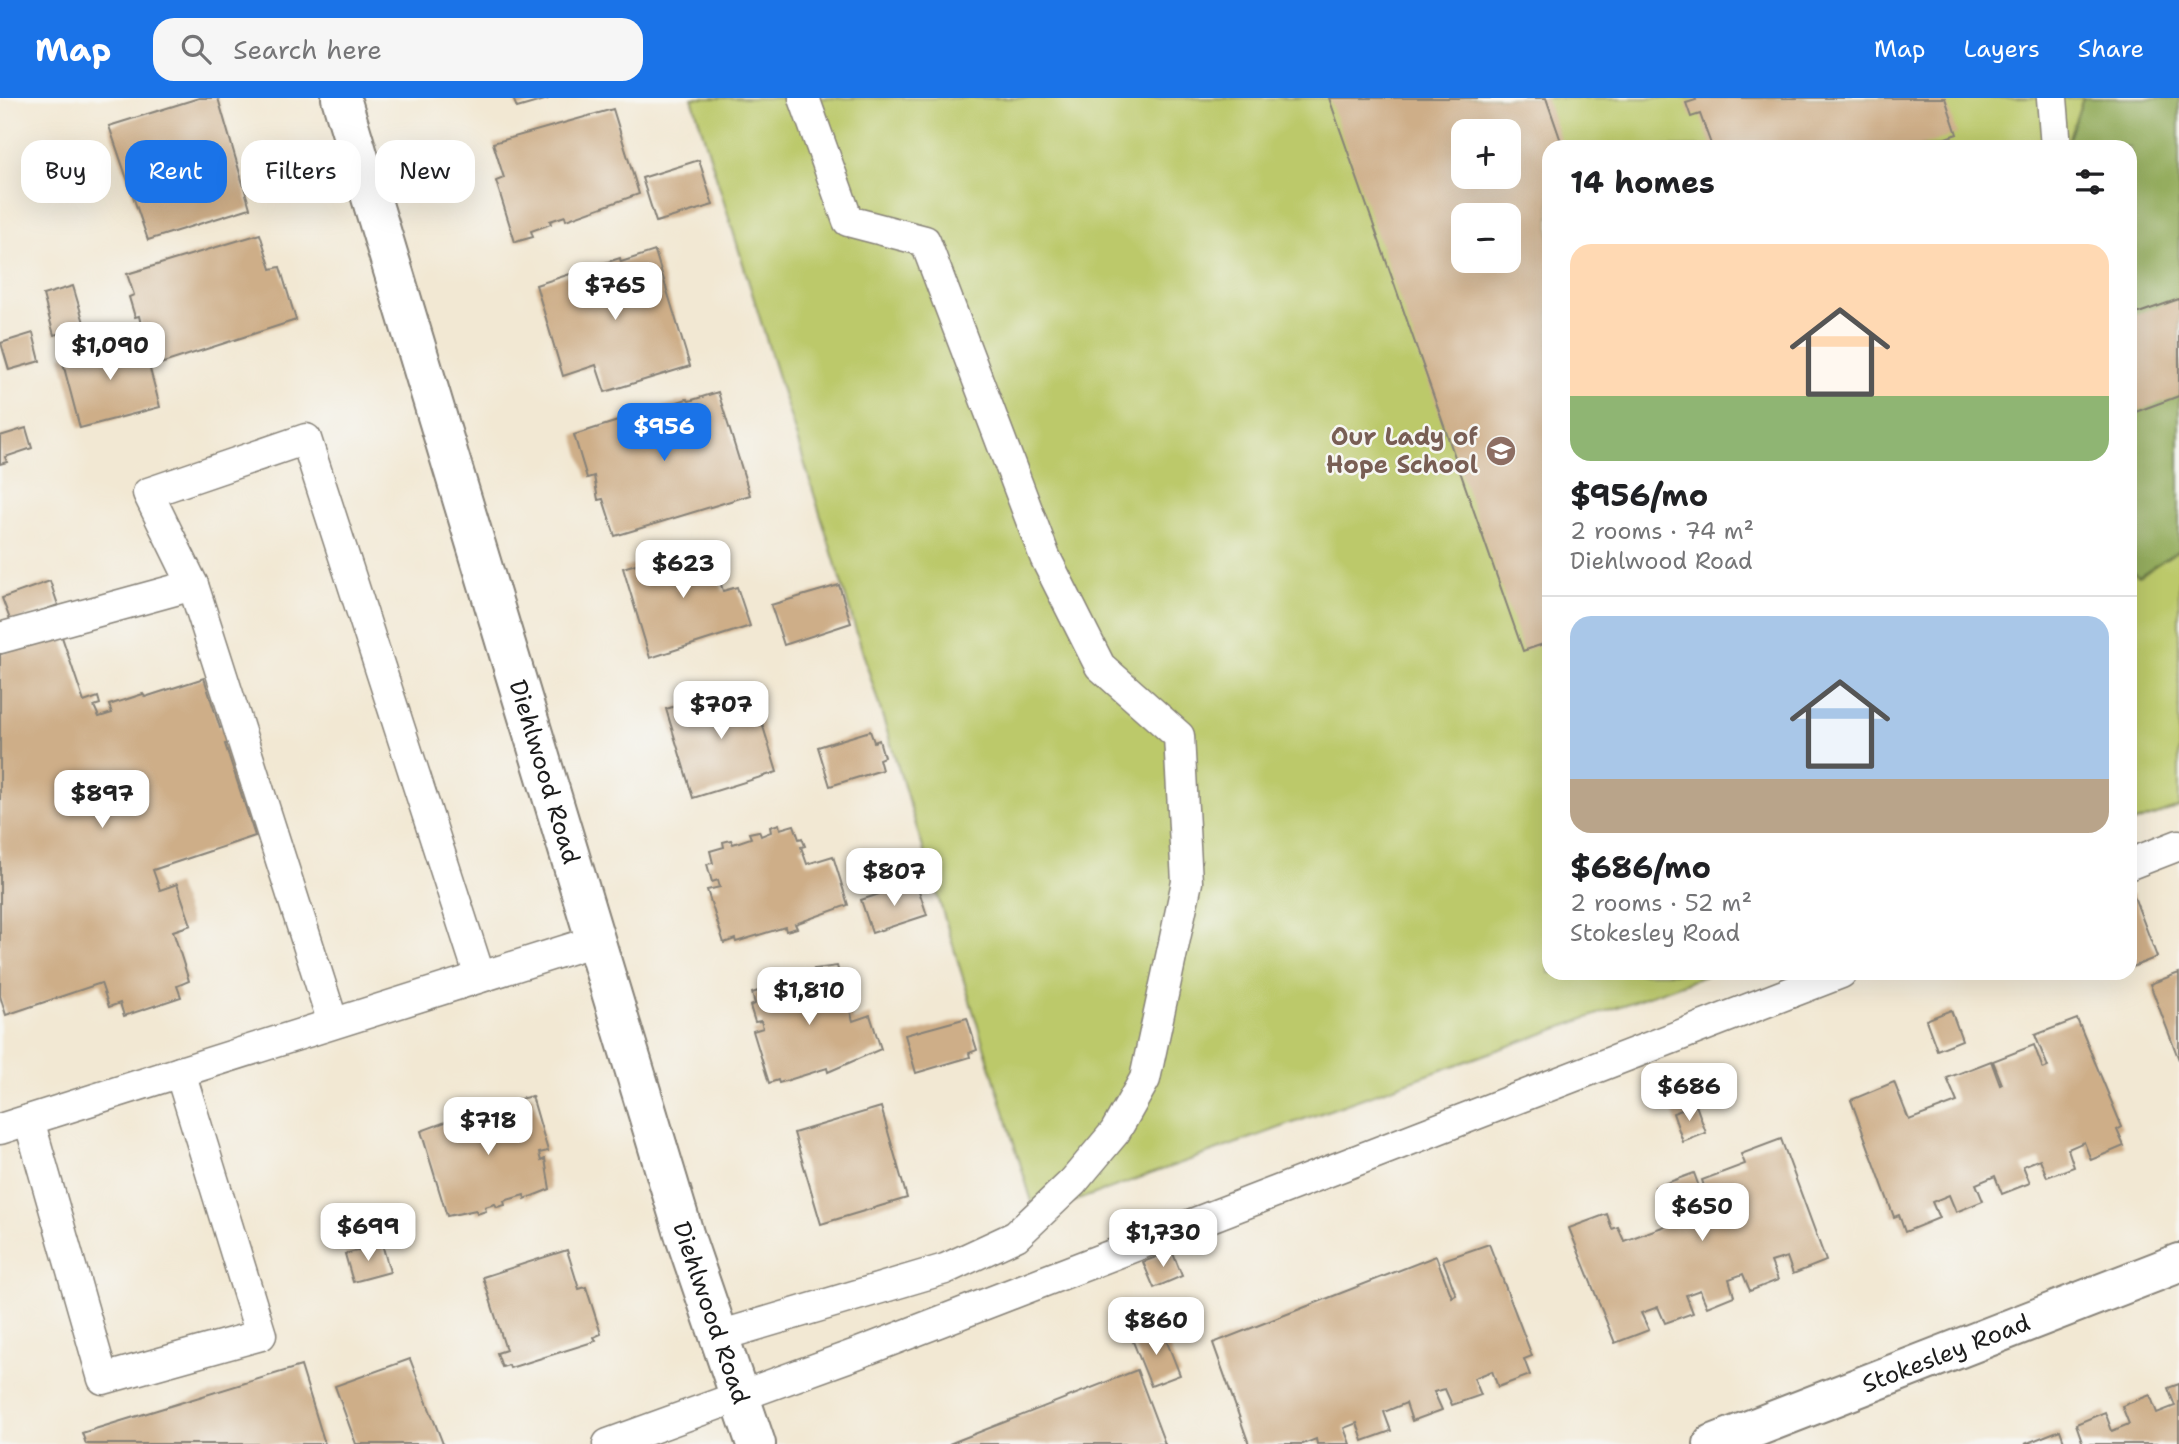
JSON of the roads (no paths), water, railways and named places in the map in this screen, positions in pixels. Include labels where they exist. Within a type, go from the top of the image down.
[{"type":"street","name":"Diehlwood Road","points":[[341,98],[685,1237],[756,1444]]},
{"type":"street","name":"Stokesley Road","points":[[1713,1444],[2179,1263]]},
{"type":"lane","points":[[719,1336],[945,1269],[1017,1236],[1073,1182],[1115,1132],[1145,1079],[1186,882],[1179,736],[1100,666],[1045,557],[925,241],[848,221],[804,98]]},
{"type":"lane","points":[[2052,98],[2055,140]]},
{"type":"lane","points":[[333,1023],[193,585],[148,493],[306,439],[480,977]]},
{"type":"lane","points":[[0,638],[193,585]]},
{"type":"lane","points":[[2137,861],[2179,845]]},
{"type":"lane","points":[[0,1129],[595,941]]},
{"type":"lane","points":[[608,1444],[856,1354],[1823,980]]},
{"type":"lane","points":[[29,1120],[103,1379],[261,1335],[180,1072]]},
{"type":"place","name":"Our Lady of Hope School","points":[[1501,451]]}]
